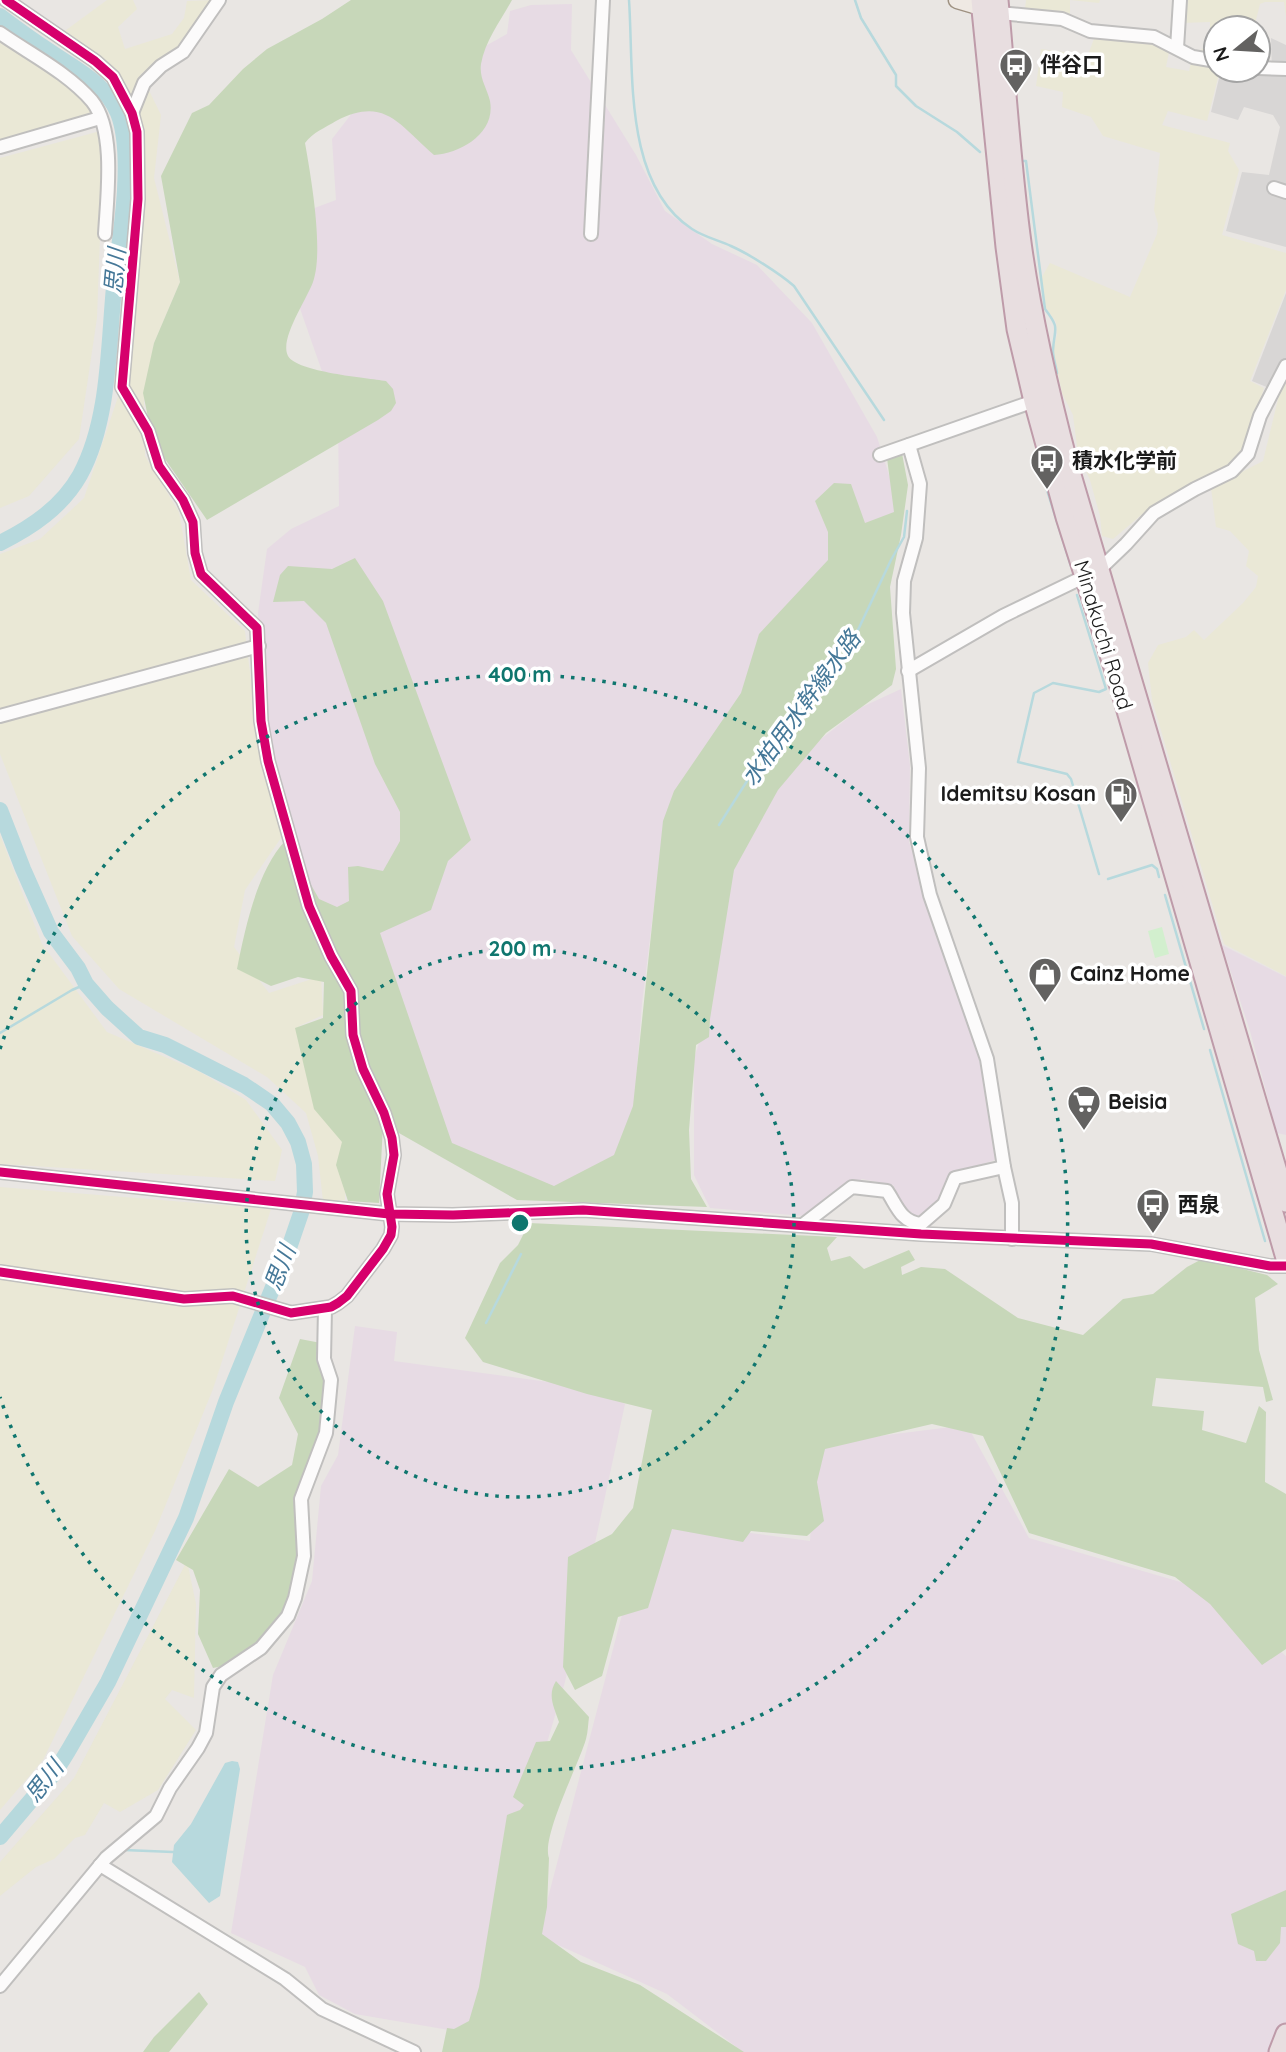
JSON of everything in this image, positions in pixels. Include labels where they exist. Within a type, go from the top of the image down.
[{"type":"highway","name":"Minakuchi Road","points":[[990,5],[1020,235],[1036,334],[1042,398],[1068,465],[1119,683],[1286,1258]]},
{"type":"highway","name":"Minakuchi Road","points":[[1093,573],[1286,1202]]},
{"type":"highway","points":[[1279,2052],[1286,2034]]},
{"type":"main road","points":[[957,0],[990,5]]},
{"type":"street","points":[[0,1272],[184,1299],[233,1296],[291,1313],[331,1307],[347,1296],[391,1235],[387,1194],[394,1155],[384,1113],[363,1069],[353,1035],[351,991],[319,931],[299,875],[268,761],[261,720],[257,628],[201,575],[195,553],[193,522],[183,500],[159,466],[148,431],[122,387],[138,199],[137,132],[132,113],[113,77],[95,61],[6,0]]},
{"type":"street","points":[[132,113],[144,83],[161,66],[183,52],[219,0]]},
{"type":"street","points":[[591,233],[603,0]]},
{"type":"street","points":[[1177,48],[1180,0]]},
{"type":"street","points":[[990,5],[1062,19],[1090,32],[1154,37],[1202,58]]},
{"type":"street","points":[[0,33],[92,102],[107,139],[105,234]]},
{"type":"street","points":[[0,147],[100,118]]},
{"type":"street","points":[[908,671],[1003,615],[1093,573],[1118,553],[1154,513],[1232,471],[1241,463],[1253,443],[1261,416],[1286,366]]},
{"type":"street","points":[[880,455],[1042,398]]},
{"type":"street","points":[[909,445],[919,484],[916,538],[904,581],[903,613],[919,768],[916,824],[919,850],[930,895],[987,1059],[1012,1203],[1012,1239]]},
{"type":"street","points":[[0,716],[259,646]]},
{"type":"street","points":[[921,1229],[944,1204],[956,1178],[1004,1167]]},
{"type":"street","points":[[0,1172],[389,1214],[453,1215],[583,1210],[921,1229],[1012,1239],[1151,1244],[1270,1266],[1286,1266]]},
{"type":"street","points":[[804,1224],[852,1186],[887,1191],[902,1218],[921,1229]]},
{"type":"street","points":[[0,1986],[100,1865],[156,1816],[170,1788],[206,1733],[214,1687],[221,1675],[261,1648],[288,1616],[295,1598],[303,1556],[301,1499],[327,1433],[331,1380],[324,1359],[325,1308]]},
{"type":"street","points":[[100,1865],[285,1979],[321,2009],[414,2052]]},
{"type":"shaded area","points":[[107,0],[133,0],[137,9],[118,27],[125,49],[172,34],[184,18],[187,1],[214,0],[186,49],[141,74],[161,115],[154,178],[180,282],[154,343],[144,396],[145,456],[179,512],[191,580],[245,631],[251,681],[283,835],[245,890],[234,947],[269,993],[321,976],[323,1015],[299,1026],[318,1106],[347,1141],[345,1200],[323,1201],[318,1156],[306,1113],[267,1077],[119,989],[72,936],[0,754],[0,554],[40,539],[84,498],[121,388],[142,227],[137,105],[109,65],[62,33]]},
{"type":"shaded area","points":[[1026,0],[1070,0],[1070,14],[1025,9]]},
{"type":"shaded area","points":[[1070,0],[1100,0],[1099,3]]},
{"type":"shaded area","points":[[1184,0],[1286,0],[1286,16],[1284,2],[1265,2],[1260,4],[1258,14],[1202,14],[1202,22],[1181,23]]},
{"type":"shaded area","points":[[572,4],[571,50],[636,155],[665,211],[712,244],[757,265],[812,323],[877,437],[900,510],[746,692],[664,825],[642,1003],[634,1109],[616,1157],[554,1189],[450,1145],[311,894],[280,786],[264,709],[258,613],[267,549],[291,529],[339,506],[338,417],[297,300],[239,236],[336,200],[332,139],[356,108],[437,73],[507,34],[510,11],[531,5]]},
{"type":"shaded area","points":[[0,35],[99,112],[0,140]]},
{"type":"shaded area","points":[[1095,36],[1138,38],[1170,47],[1166,67],[1189,71],[1192,59],[1202,61],[1202,84],[1216,84],[1207,121],[1168,111],[1162,125],[1230,143],[1228,151],[1239,170],[1222,235],[1286,253],[1286,290],[1250,381],[1264,388],[1252,429],[1240,454],[1228,467],[1193,483],[1146,511],[1113,539],[1102,536],[1100,516],[1090,480],[1078,454],[1073,415],[1062,393],[1053,349],[1057,335],[1056,322],[1046,308],[1040,280],[1050,263],[1130,297],[1157,234],[1158,224],[1154,210],[1160,153],[1103,136],[1091,117],[1062,107],[1063,92],[1036,86],[1041,49],[1088,55]]},
{"type":"shaded area","points":[[1272,38],[1286,45],[1286,247],[1226,231],[1242,172],[1269,175],[1280,127],[1273,115],[1244,107],[1238,120],[1211,112],[1218,84],[1272,84]]},
{"type":"shaded area","points":[[104,130],[97,318],[79,439],[29,496],[0,508],[0,158]]},
{"type":"shaded area","points":[[1286,293],[1286,383],[1275,381],[1269,388],[1252,381]]},
{"type":"shaded area","points":[[1282,383],[1286,384],[1286,976],[1224,944],[1152,700],[1148,663],[1158,645],[1186,637],[1194,630],[1204,640],[1256,587],[1258,576],[1246,566],[1249,551],[1230,531],[1216,527],[1211,488],[1263,461]]},
{"type":"shaded area","points":[[901,689],[910,765],[909,842],[981,1060],[995,1160],[950,1175],[940,1200],[928,1213],[909,1217],[893,1185],[862,1179],[804,1216],[710,1208],[694,1175],[694,1058],[712,1004],[732,870],[794,760],[862,707]]},
{"type":"shaded area","points":[[0,835],[42,944],[107,1032],[200,1072],[246,1100],[282,1150],[275,1181],[0,1164]]},
{"type":"shaded area","points":[[1222,945],[1286,977],[1286,1135],[1277,1133],[1250,1031]]},
{"type":"shaded area","points":[[0,1187],[271,1209],[213,1389],[155,1531],[43,1760],[0,1810]]},
{"type":"shaded area","points":[[355,1326],[397,1332],[394,1361],[601,1389],[625,1404],[565,1682],[533,1790],[474,2021],[455,2031],[355,2014],[319,1995],[305,1967],[231,1933],[273,1675],[312,1581],[321,1486],[338,1455]]},
{"type":"shaded area","points":[[967,1425],[1029,1538],[1208,1590],[1286,1656],[1286,2052],[743,2052],[667,1994],[538,1936],[647,1519],[810,1541],[815,1444]]},
{"type":"shaded area","points":[[187,1561],[196,1604],[194,1698],[172,1690],[165,1699],[196,1730],[158,1790],[120,1812],[104,1803],[85,1835],[75,1838],[54,1859],[36,1867],[0,1896],[0,1862],[74,1778]]},
{"type":"green space","points":[[351,0],[512,0],[490,39],[481,64],[482,78],[490,101],[488,123],[482,132],[465,145],[434,155],[390,117],[367,111],[336,121],[315,133],[305,143],[317,233],[316,269],[313,282],[290,330],[286,349],[288,356],[294,362],[318,370],[386,381],[393,389],[396,403],[391,411],[378,420],[207,520],[165,459],[151,432],[143,393],[154,343],[180,282],[161,176],[192,113],[209,105],[243,69],[267,49]]},
{"type":"green space","points":[[900,443],[908,485],[890,587],[896,669],[892,685],[826,733],[778,790],[734,870],[709,1037],[696,1045],[689,1130],[691,1179],[707,1207],[517,1200],[383,1124],[379,1203],[348,1201],[336,1165],[342,1142],[314,1109],[295,1028],[323,1018],[324,982],[298,977],[271,986],[237,969],[248,919],[260,883],[267,867],[286,840],[319,899],[337,907],[349,901],[348,867],[358,866],[383,871],[400,841],[400,812],[375,764],[326,623],[304,601],[273,602],[280,575],[288,566],[332,569],[355,558],[383,601],[471,840],[448,861],[431,910],[380,933],[452,1143],[554,1186],[614,1155],[633,1106],[663,821],[674,791],[741,693],[759,634],[828,560],[828,532],[815,501],[834,483],[851,484],[865,523],[894,512],[887,458],[889,445]]},
{"type":"green space","points":[[1162,927],[1169,954],[1155,958],[1148,931]]},
{"type":"green space","points":[[529,1223],[837,1237],[827,1248],[831,1261],[850,1256],[864,1269],[909,1250],[915,1260],[901,1267],[902,1275],[921,1267],[945,1269],[1018,1318],[1083,1335],[1123,1299],[1153,1294],[1187,1267],[1202,1259],[1267,1275],[1278,1284],[1255,1298],[1259,1350],[1273,1400],[1266,1402],[1263,1387],[1156,1378],[1152,1406],[1204,1411],[1202,1430],[1246,1443],[1259,1406],[1266,1412],[1265,1482],[1286,1494],[1286,1649],[1262,1665],[1210,1604],[1175,1577],[1029,1533],[983,1436],[932,1424],[825,1449],[817,1482],[824,1521],[807,1536],[751,1531],[743,1542],[672,1529],[648,1608],[618,1617],[602,1676],[575,1690],[563,1667],[568,1557],[612,1534],[633,1508],[652,1410],[587,1394],[483,1362],[465,1338],[500,1263],[518,1245]]},
{"type":"green space","points":[[300,1339],[321,1343],[326,1382],[322,1436],[304,1479],[300,1559],[287,1610],[266,1637],[228,1665],[213,1668],[198,1634],[200,1590],[193,1570],[176,1560],[229,1469],[258,1487],[292,1465],[298,1434],[279,1398]]},
{"type":"green space","points":[[556,1681],[589,1717],[586,1739],[550,1834],[547,1907],[542,1934],[581,1962],[640,1985],[744,2052],[442,2052],[447,2028],[454,2029],[469,2021],[479,1987],[507,1815],[520,1810],[524,1805],[513,1797],[536,1742],[550,1741],[559,1722],[552,1696]]},
{"type":"green space","points":[[1286,1890],[1286,1927],[1281,1927],[1280,1943],[1266,1961],[1256,1961],[1254,1951],[1238,1944],[1231,1914]]},
{"type":"green space","points":[[199,1992],[208,2004],[169,2052],[143,2052],[154,2037]]},
{"type":"water","points":[[238,1762],[240,1769],[220,1896],[209,1903],[172,1862],[174,1845],[191,1824],[225,1763]]},
{"type":"waterway","name":"水柏用水幹線水路","points":[[629,0],[636,125],[643,156],[654,184],[670,209],[692,229],[746,254],[794,286],[884,420]]},
{"type":"waterway","points":[[855,0],[861,18],[896,75],[896,86],[916,106],[957,132],[980,152]]},
{"type":"waterway","name":"思川","points":[[0,16],[90,78],[106,93],[118,113],[123,130],[126,171],[103,404],[90,453],[80,475],[64,497],[35,523],[0,543]]},
{"type":"waterway","points":[[1023,161],[1026,161],[1045,309],[1055,325],[1053,351],[1057,373]]},
{"type":"waterway","points":[[1035,452],[1071,566]]},
{"type":"waterway","name":"水柏用水幹線水路","points":[[719,825],[763,756],[849,649],[904,537],[907,511]]},
{"type":"waterway","points":[[1077,595],[1106,689],[1099,692],[1053,683],[1034,693],[1018,762],[1067,774],[1071,779],[1099,874]]},
{"type":"waterway","name":"思川","points":[[0,810],[51,932],[78,968],[86,984],[107,1008],[139,1037],[165,1045],[189,1057],[244,1085],[272,1104],[288,1123],[298,1142],[304,1164],[305,1192],[289,1248],[226,1402],[186,1518],[108,1682],[68,1751],[55,1772],[0,1837]]},
{"type":"waterway","points":[[1108,879],[1152,865],[1157,869],[1159,877]]},
{"type":"waterway","points":[[1165,895],[1204,1029]]},
{"type":"waterway","points":[[0,1033],[86,984]]},
{"type":"waterway","points":[[1210,1050],[1265,1241]]},
{"type":"waterway","name":"水柏用水幹線水路","points":[[486,1323],[521,1254]]},
{"type":"waterway","points":[[124,1850],[173,1852]]},
{"type":"cycle path","points":[[0,1272],[184,1299],[233,1296],[291,1313],[331,1307],[347,1296],[391,1235],[387,1194],[394,1155],[384,1113],[363,1069],[353,1035],[351,991],[331,956],[309,906],[268,761],[261,721],[257,628],[201,574],[195,553],[193,522],[183,500],[159,466],[148,431],[122,387],[138,199],[137,132],[132,113],[113,77],[95,61],[6,0]]},
{"type":"cycle path","points":[[0,1172],[389,1214],[453,1215],[583,1210],[921,1234],[1151,1244],[1270,1266],[1286,1266]]},
{"type":"place","name":"伴谷口","points":[[1016,95]]},
{"type":"place","name":"積水化学前","points":[[1047,491]]},
{"type":"place","name":"Idemitsu Kosan","points":[[1121,824]]},
{"type":"place","name":"Cainz Home","points":[[1045,1004]]},
{"type":"place","name":"Beisia","points":[[1084,1132]]},
{"type":"place","name":"西泉","points":[[1153,1235]]}]
